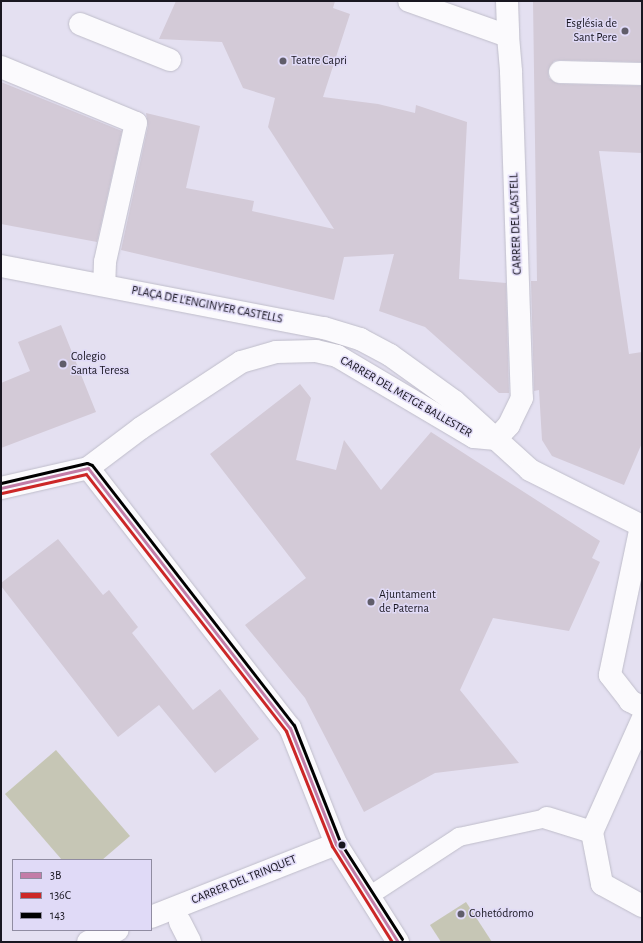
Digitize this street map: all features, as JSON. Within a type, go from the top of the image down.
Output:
[{"type":"street","points":[[409,1],[508,36]]},
{"type":"street","name":"CARRER DEL CASTELL","points":[[496,439],[509,425],[522,398],[511,72],[507,1]]},
{"type":"street","points":[[80,24],[170,60]]},
{"type":"street","points":[[1,67],[136,123],[98,284]]},
{"type":"street","points":[[560,72],[642,74]]},
{"type":"street","name":"PLAÇA DE L'ENGINYER CASTELLS","points":[[1,266],[324,328]]},
{"type":"street","name":"CARRER DEL METGE BALLESTER","points":[[324,328],[360,339],[390,356],[454,401],[530,470],[642,526]]},
{"type":"street","name":"CARRER DEL METGE BALLESTER","points":[[88,468],[141,428],[241,362],[276,352],[316,350],[337,356],[474,437],[496,439]]},
{"type":"street","points":[[1,488],[88,468],[290,728],[336,844],[398,942]]},
{"type":"street","points":[[642,526],[610,676],[630,701],[642,707]]},
{"type":"street","points":[[642,720],[592,832],[602,884],[642,906]]},
{"type":"street","points":[[547,818],[592,832]]},
{"type":"street","name":"CARRER DEL TRINQUET","points":[[152,917],[336,844]]},
{"type":"street","points":[[180,922],[190,942]]},
{"type":"street","points":[[88,942],[116,931]]},
{"type":"lane","points":[[369,896],[459,838],[547,818]]},
{"type":"green space","points":[[56,750],[130,836],[103,859],[61,859],[5,794]]},
{"type":"green space","name":"Cohetódromo","points":[[466,902],[492,942],[441,942],[430,925]]},
{"type":"building","points":[[176,1],[335,1],[333,8],[350,14],[323,97],[378,104],[415,113],[416,105],[467,122],[459,279],[506,283],[509,393],[499,393],[425,327],[379,311],[394,254],[344,257],[334,300],[121,250],[148,126],[146,113],[200,126],[186,188],[254,201],[252,211],[334,229],[268,127],[275,98],[243,88],[222,42],[159,39]]},
{"type":"building","points":[[533,1],[642,1],[642,62],[560,60],[554,61],[548,71],[549,78],[559,84],[642,86],[642,153],[599,151],[629,354],[642,352],[642,443],[624,485],[552,456],[542,440],[539,390],[534,391],[531,281],[537,281]]},
{"type":"building","points":[[1,82],[122,131],[97,242],[1,224]]},
{"type":"building","points":[[61,325],[96,412],[1,448],[1,383],[30,371],[18,342]]},
{"type":"building","name":"Ajuntament de Paterna","points":[[300,384],[311,398],[296,460],[336,470],[344,440],[381,490],[431,432],[600,541],[592,558],[600,562],[569,631],[493,618],[460,690],[519,763],[435,773],[364,812],[305,698],[245,625],[306,578],[210,454]]},
{"type":"building","points":[[58,539],[103,595],[109,590],[138,627],[132,633],[193,710],[220,689],[259,739],[215,773],[159,705],[118,737],[1,586],[1,583]]},
{"type":"transit line","name":"143","points":[[1,483],[87,463],[92,465],[294,725],[340,842],[402,939]]},
{"type":"transit line","name":"3B","points":[[1,488],[88,468],[290,728],[336,844],[398,942]]},
{"type":"transit line","name":"136C","points":[[2,493],[86,474],[286,731],[332,846],[392,942]]},
{"type":"place","name":"Església de Sant Pere","points":[[625,31]]},
{"type":"place","name":"Teatre Capri","points":[[283,61]]},
{"type":"place","name":"Colegio Santa Teresa","points":[[63,364]]},
{"type":"place","name":"Ajuntament de Paterna","points":[[371,602]]},
{"type":"place","name":"Cohetódromo","points":[[461,914]]}]
